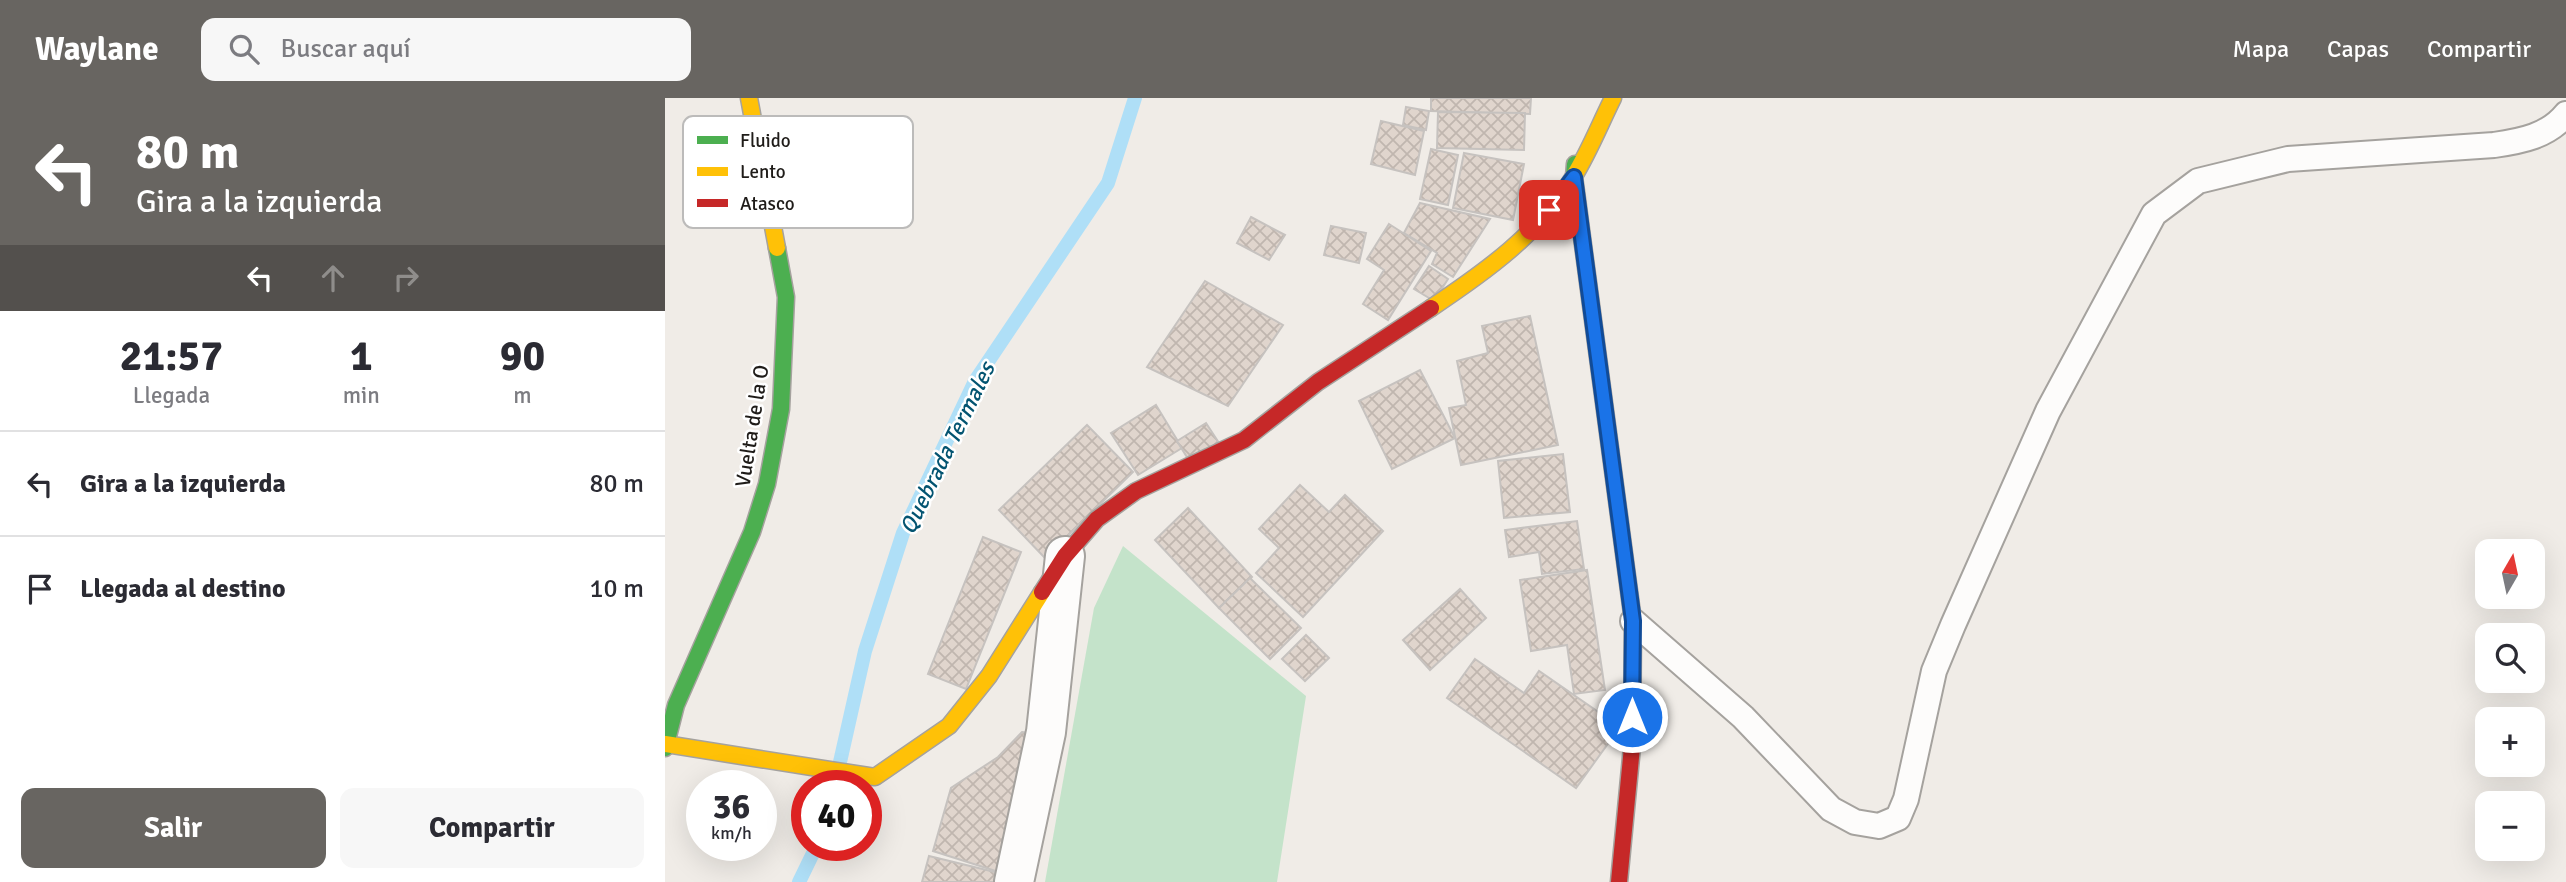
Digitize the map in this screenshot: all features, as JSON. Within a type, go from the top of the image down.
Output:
[{"type":"street","name":"Vuelta de la O","points":[[749,98],[752,116]]},
{"type":"street","points":[[665,746],[875,777],[949,726],[989,676],[1065,556],[1097,519],[1136,491],[1244,440],[1318,382],[1486,272],[1536,226],[1574,177],[1613,98]]},
{"type":"street","points":[[1579,138],[1574,177],[1633,621],[1632,765],[1619,882]]},
{"type":"street","name":"Vuelta de la O","points":[[665,746],[675,705],[753,532],[767,484],[781,409],[786,298],[773,228]]},
{"type":"street","points":[[1014,882],[1046,732],[1065,556]]},
{"type":"lane","points":[[1633,621],[1742,717],[1831,809],[1855,822],[1879,826],[1898,818],[1906,799],[1934,671],[1953,625],[2049,411],[2154,214],[2198,181],[2288,159],[2525,141],[2556,126],[2566,114]]},
{"type":"green space","points":[[1123,546],[1306,696],[1277,882],[1045,882],[1094,608]]},
{"type":"building","points":[[1431,98],[1531,98],[1530,114],[1431,111]]},
{"type":"building","points":[[1406,107],[1429,111],[1426,130],[1403,125]]},
{"type":"building","points":[[1438,112],[1525,113],[1524,150],[1437,148]]},
{"type":"building","points":[[1381,121],[1424,131],[1415,175],[1371,164]]},
{"type":"building","points":[[1431,149],[1458,155],[1448,205],[1420,199]]},
{"type":"building","points":[[1464,153],[1524,164],[1513,220],[1453,208]]},
{"type":"building","points":[[1420,203],[1490,219],[1453,277],[1432,264],[1437,253],[1404,233]]},
{"type":"building","points":[[1251,217],[1285,235],[1269,260],[1237,243]]},
{"type":"building","points":[[1389,224],[1431,251],[1388,320],[1363,304],[1384,270],[1367,259]]},
{"type":"building","points":[[1331,226],[1366,233],[1359,263],[1324,255]]},
{"type":"building","points":[[1429,266],[1448,279],[1434,301],[1414,289]]},
{"type":"building","points":[[1205,281],[1283,325],[1228,406],[1147,367]]},
{"type":"building","points":[[1530,316],[1558,445],[1461,465],[1449,408],[1466,405],[1457,361],[1488,353],[1482,326]]},
{"type":"building","points":[[1420,370],[1455,438],[1392,469],[1359,401]]},
{"type":"building","points":[[1156,405],[1182,448],[1138,475],[1111,433]]},
{"type":"building","points":[[1206,423],[1219,443],[1190,462],[1177,441]]},
{"type":"building","points":[[1087,425],[1133,472],[1045,558],[999,510]]},
{"type":"building","points":[[1563,454],[1570,512],[1504,518],[1498,461]]},
{"type":"building","points":[[1300,485],[1329,512],[1345,495],[1383,531],[1303,617],[1256,573],[1279,548],[1259,529]]},
{"type":"building","points":[[1188,508],[1252,577],[1219,608],[1155,540]]},
{"type":"building","points":[[1577,521],[1584,569],[1542,574],[1539,552],[1509,557],[1505,530]]},
{"type":"building","points":[[983,537],[1021,552],[966,689],[928,674]]},
{"type":"building","points":[[1587,570],[1605,690],[1574,694],[1567,645],[1531,651],[1520,580]]},
{"type":"building","points":[[1250,578],[1301,628],[1270,659],[1219,608]]},
{"type":"building","points":[[1460,589],[1486,618],[1430,670],[1403,640]]},
{"type":"building","points":[[1306,635],[1329,658],[1305,681],[1282,659]]},
{"type":"building","points":[[1475,659],[1524,693],[1539,671],[1620,727],[1576,788],[1447,698]]},
{"type":"building","points":[[1022,732],[1037,734],[1005,874],[933,851],[951,788],[998,757]]},
{"type":"building","points":[[929,856],[1003,874],[1001,882],[922,882]]},
{"type":"waterway","name":"Quebrada Termales","points":[[838,770],[865,651],[903,533],[975,381],[1108,183],[1135,98]]},
{"type":"waterway","name":"Quebrada Termales","points":[[799,882],[809,861]]},
{"type":"traffic: fast","points":[[1575,164],[1574,177],[1633,621],[1632,747]]},
{"type":"traffic: fast","points":[[665,748],[676,705],[752,532],[767,484],[781,409],[786,297],[777,248]]},
{"type":"traffic: slow","points":[[749,98],[752,116]]},
{"type":"traffic: slow","points":[[1431,308],[1510,250],[1545,216],[1590,148],[1613,98]]},
{"type":"traffic: slow","points":[[773,228],[777,248]]},
{"type":"traffic: slow","points":[[665,744],[875,777],[949,726],[989,676],[1042,592]]},
{"type":"traffic: jam","points":[[1042,592],[1065,556],[1097,519],[1136,491],[1244,440],[1318,382],[1431,308]]},
{"type":"traffic: jam","points":[[1619,882],[1632,747]]},
{"type":"route","points":[[1549,210],[1574,177],[1633,621],[1632,717]]}]
